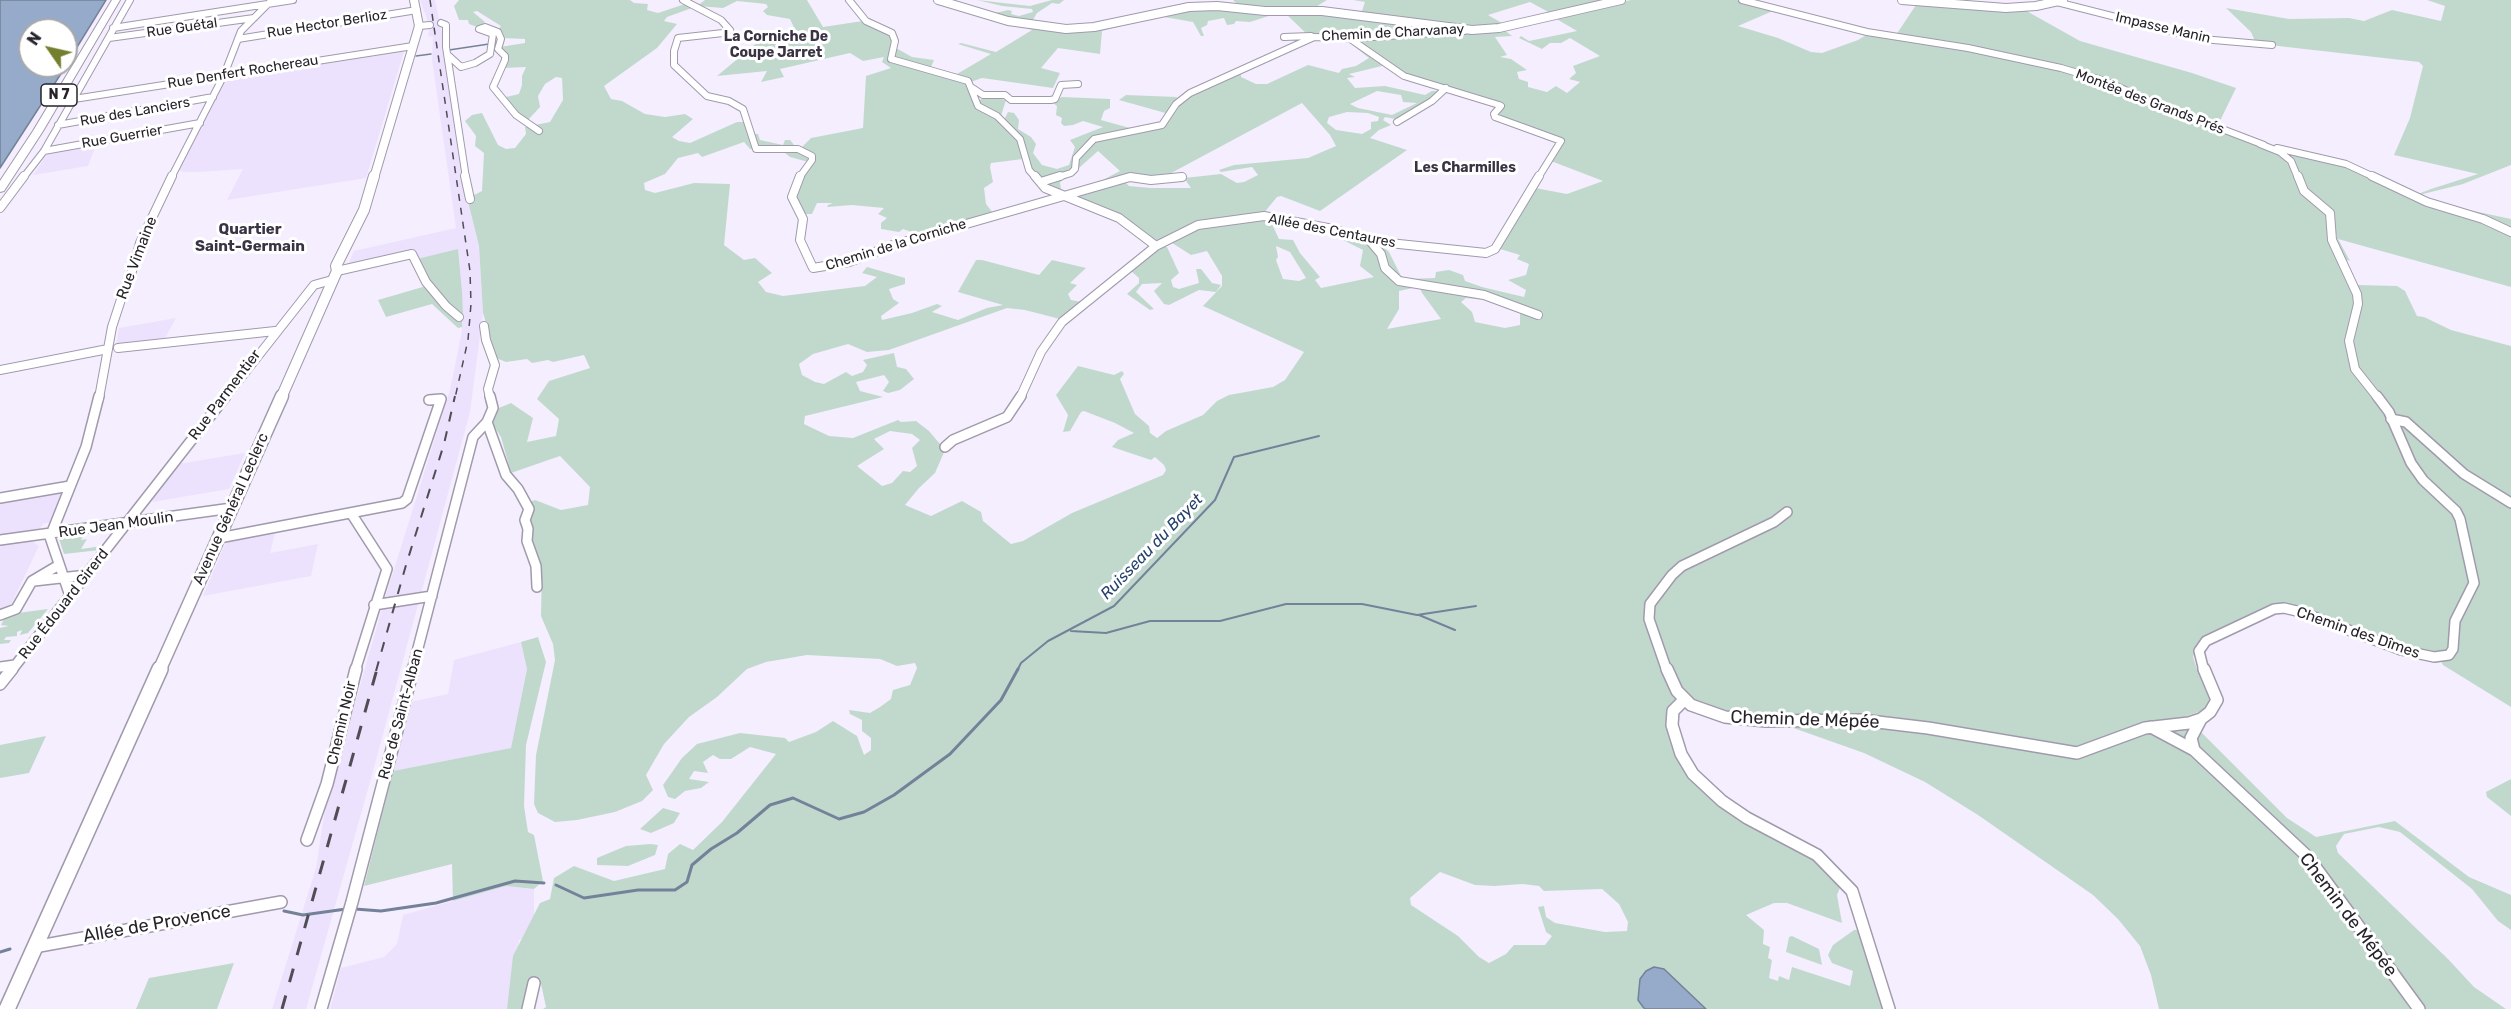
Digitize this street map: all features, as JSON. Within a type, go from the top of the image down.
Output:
[{"type":"main road","name":"N 7","points":[[0,177],[109,0]]},
{"type":"main road","name":"N 7","points":[[0,189],[28,147],[116,0]]},
{"type":"main road","name":"Avenue Général Leclerc","points":[[7,1009],[219,538],[335,275],[336,266],[343,256],[368,199],[419,26],[414,0]]},
{"type":"main road","points":[[938,0],[1008,21],[1066,28],[1094,27],[1189,7],[1217,6],[1265,11],[1317,11],[1472,30],[1499,28],[1621,0]]},
{"type":"main road","points":[[1902,0],[2006,9],[2060,1]]},
{"type":"street","points":[[0,208],[44,150],[130,0]]},
{"type":"street","points":[[113,28],[293,0]]},
{"type":"street","name":"Chemin de la Corniche","points":[[683,0],[722,20],[730,30],[723,33],[690,34],[678,38],[674,51],[674,65],[707,96],[732,103],[743,110],[756,149],[795,148],[812,156],[812,160],[796,182],[792,197],[803,219],[800,240],[813,268],[849,262],[893,245],[1062,195]]},
{"type":"street","points":[[849,0],[866,21],[892,33],[895,41],[891,59],[964,79],[983,95],[1005,95],[1011,100],[1051,100],[1055,99],[1061,85],[1078,84]]},
{"type":"street","name":"Montée des Grands Prés","points":[[1742,0],[1877,34],[1968,48],[2053,66],[2105,81],[2139,97],[2260,144],[2346,164],[2427,202],[2482,219],[2511,232]]},
{"type":"street","name":"Impasse Manin","points":[[2060,1],[2202,39],[2272,45]]},
{"type":"street","name":"Rue Vimaine","points":[[51,534],[95,418],[117,312],[140,243],[224,75],[242,30],[271,2]]},
{"type":"street","name":"Rue Hector Berlioz","points":[[238,39],[417,10]]},
{"type":"street","name":"Rue Guétal","points":[[109,38],[254,18]]},
{"type":"street","points":[[441,23],[446,25],[445,42],[470,199]]},
{"type":"street","points":[[419,26],[430,25]]},
{"type":"street","points":[[448,56],[461,67],[475,63],[490,54],[493,34],[479,28],[485,27],[498,32],[501,39],[497,47],[505,56],[505,60],[493,87],[513,108],[516,116],[532,124],[539,131]]},
{"type":"street","name":"Chemin de Charvanay","points":[[1041,182],[1071,173],[1075,169],[1076,158],[1094,138],[1151,129],[1162,125],[1176,104],[1190,93],[1301,42],[1320,36],[1349,38],[1472,30]]},
{"type":"street","points":[[1284,37],[1320,36]]},
{"type":"street","name":"Allée des Centaures","points":[[945,447],[953,440],[1007,417],[1017,405],[1041,352],[1057,327],[1156,246],[1198,225],[1264,216],[1333,229],[1370,241],[1475,253],[1491,252],[1560,144],[1559,140],[1495,117],[1494,114],[1501,106],[1499,105],[1404,75],[1349,38]]},
{"type":"street","name":"Rue Denfert Rochereau","points":[[74,99],[413,46]]},
{"type":"street","points":[[971,87],[978,106],[997,116],[1020,139],[1029,170],[1045,188],[1124,220],[1156,246]]},
{"type":"street","points":[[1397,122],[1432,101],[1446,88]]},
{"type":"street","name":"Rue des Lanciers","points":[[58,125],[213,97]]},
{"type":"street","name":"Rue Guerrier","points":[[44,150],[200,123]]},
{"type":"street","points":[[2260,144],[2280,152],[2290,160],[2304,191],[2330,213],[2332,240],[2355,284],[2357,294],[2358,304],[2349,341],[2355,369],[2390,412],[2391,419],[2406,422],[2464,474],[2511,503]]},
{"type":"street","points":[[1062,195],[1130,177],[1151,180],[1182,177]]},
{"type":"street","points":[[1370,241],[1381,254],[1385,268],[1399,281],[1484,295],[1538,315]]},
{"type":"street","name":"Rue Parmentier","points":[[128,523],[275,331],[314,285],[335,275],[412,254],[426,282],[446,306],[459,317]]},
{"type":"street","points":[[484,326],[486,340],[495,365],[488,389],[492,408],[487,422],[506,476],[518,489],[529,509],[525,520],[528,529],[527,541],[536,567],[537,587]]},
{"type":"street","points":[[118,348],[275,331]]},
{"type":"street","points":[[0,370],[108,349]]},
{"type":"street","points":[[219,538],[402,503],[407,499],[441,399],[429,400]]},
{"type":"street","name":"Chemin des Dîmes","points":[[2201,719],[2210,712],[2217,700],[2200,661],[2199,651],[2202,646],[2274,609],[2284,608],[2301,612],[2369,640],[2424,656],[2439,658],[2451,652],[2455,621],[2474,583],[2463,530],[2456,512],[2431,489],[2411,463],[2391,419]]},
{"type":"street","name":"Rue de Saint-Alban","points":[[321,1009],[352,902],[473,437],[487,422]]},
{"type":"street","points":[[0,498],[70,486]]},
{"type":"street","name":"Rue Jean Moulin","points":[[0,540],[232,508]]},
{"type":"street","points":[[1787,512],[1774,522],[1682,566],[1650,603],[1649,619],[1666,668],[1677,691],[1684,699],[1673,711],[1672,724],[1681,754],[1693,774],[1722,801],[1747,818],[1817,855],[1852,891],[1889,1009]]},
{"type":"street","name":"Chemin Noir","points":[[307,840],[332,768],[348,694],[387,569],[351,513]]},
{"type":"street","name":"Rue Édouard Girerd","points":[[0,684],[128,523]]},
{"type":"street","points":[[51,534],[50,537],[70,596]]},
{"type":"street","points":[[0,615],[16,609],[32,581],[59,565]]},
{"type":"street","points":[[32,581],[87,575]]},
{"type":"street","points":[[374,605],[432,597]]},
{"type":"street","points":[[0,667],[15,665]]},
{"type":"street","name":"Chemin de Mépée","points":[[1684,699],[1691,705],[1721,717],[1766,721],[1861,720],[1928,728],[2077,753],[2151,727],[2189,723],[2201,719]]},
{"type":"street","points":[[2194,750],[2192,738],[2201,719]]},
{"type":"street","name":"Chemin de Mépée","points":[[2151,727],[2194,750],[2308,857],[2419,1009]]},
{"type":"street","name":"Allée de Provence","points":[[34,946],[281,902]]},
{"type":"street","points":[[528,1009],[534,983]]},
{"type":"shaded area","points":[[420,0],[435,0],[441,30],[443,30],[442,39],[465,184],[479,246],[483,313],[470,412],[306,1009],[272,1009],[316,868],[325,809],[385,598],[450,390],[462,331],[462,292],[417,259],[415,251],[347,267],[354,251],[456,228],[432,60],[433,37],[428,36],[429,29],[424,28],[429,24]]},
{"type":"shaded area","points":[[405,48],[366,178],[227,200],[243,169],[199,172],[179,170],[226,76]]},
{"type":"shaded area","points":[[96,145],[88,166],[33,175],[50,150]]},
{"type":"shaded area","points":[[176,318],[164,340],[116,345],[119,328]]},
{"type":"shaded area","points":[[245,453],[229,489],[152,502],[153,500],[150,500],[178,464]]},
{"type":"shaded area","points":[[61,493],[50,522],[43,524],[39,530],[0,535],[0,502]]},
{"type":"shaded area","points":[[276,529],[270,553],[318,544],[311,576],[203,596],[227,539]]},
{"type":"shaded area","points":[[30,540],[39,546],[9,609],[0,610],[0,545]]},
{"type":"shaded area","points":[[521,642],[527,669],[511,748],[393,771],[410,702],[448,694],[454,660]]},
{"type":"shaded area","points":[[506,886],[534,889],[534,934],[519,940],[510,1009],[330,1009],[341,968],[384,957],[397,944],[403,915]]},
{"type":"green space","points":[[459,0],[630,0],[634,3],[648,4],[647,10],[658,13],[685,4],[692,8],[667,17],[664,21],[677,24],[657,48],[604,86],[611,99],[622,101],[645,114],[665,117],[685,114],[693,119],[672,137],[690,143],[737,122],[745,122],[747,134],[758,134],[760,140],[783,145],[785,140],[790,140],[794,145],[802,147],[811,138],[863,128],[866,76],[891,68],[882,62],[884,57],[863,61],[850,53],[780,69],[784,77],[761,82],[767,71],[717,76],[765,36],[782,36],[785,39],[798,36],[790,19],[767,15],[763,11],[768,7],[766,4],[737,1],[723,8],[697,6],[705,0],[807,0],[823,27],[863,21],[890,33],[896,48],[912,57],[934,60],[931,67],[957,74],[991,54],[958,44],[996,52],[1032,30],[1010,23],[1080,30],[1187,9],[1242,9],[1233,0],[1327,0],[1314,8],[1361,14],[1365,2],[1353,0],[1615,0],[1552,14],[1530,2],[1488,15],[1502,23],[1498,25],[1512,36],[1495,37],[1507,55],[1500,57],[1511,59],[1527,70],[1517,72],[1519,79],[1528,82],[1528,87],[1547,92],[1556,86],[1567,93],[1580,82],[1569,79],[1576,73],[1573,66],[1600,56],[1570,38],[1561,43],[1550,43],[1542,49],[1519,38],[1521,36],[1529,41],[1577,31],[1553,17],[1631,0],[1741,0],[1775,10],[1738,26],[1778,38],[1811,52],[1822,53],[1868,34],[1896,35],[1918,2],[2023,9],[2080,41],[2236,88],[2218,125],[2287,159],[2297,183],[2326,210],[2351,282],[2358,285],[2397,286],[2405,291],[2417,316],[2451,330],[2511,346],[2511,707],[2443,665],[2440,659],[2412,651],[2291,606],[2198,644],[2193,657],[2197,669],[2208,686],[2211,702],[2204,710],[2183,719],[2200,731],[2287,818],[2316,837],[2395,821],[2469,877],[2511,895],[2511,930],[2498,921],[2472,889],[2400,832],[2379,827],[2344,834],[2336,846],[2338,853],[2474,987],[2506,1009],[2159,1009],[2151,975],[2140,946],[2118,919],[2093,895],[1978,815],[1925,782],[1864,753],[1768,719],[1740,717],[1679,699],[1675,700],[1671,708],[1691,776],[1811,855],[1842,883],[1837,895],[1842,923],[1787,903],[1774,903],[1746,915],[1764,930],[1763,944],[1770,947],[1768,958],[1772,960],[1769,978],[1778,981],[1779,976],[1789,980],[1792,967],[1850,986],[1853,971],[1832,963],[1828,955],[1833,945],[1854,930],[1860,930],[1885,1009],[543,1009],[546,1007],[540,979],[532,980],[525,1009],[507,1009],[513,956],[540,903],[550,899],[554,878],[574,866],[614,881],[665,869],[668,854],[680,844],[693,850],[722,822],[776,754],[750,747],[731,759],[720,759],[713,755],[703,762],[708,773],[694,771],[689,779],[709,782],[701,788],[685,791],[675,799],[668,797],[663,785],[682,758],[697,744],[740,733],[785,738],[789,742],[816,732],[833,721],[857,736],[864,755],[871,750],[871,738],[862,731],[862,720],[850,714],[849,710],[870,713],[880,707],[891,699],[893,690],[910,685],[917,668],[915,663],[897,666],[880,659],[807,655],[766,662],[747,669],[717,697],[689,717],[664,744],[646,775],[653,790],[642,801],[615,812],[577,820],[555,822],[538,813],[534,804],[536,755],[555,660],[553,644],[541,616],[542,566],[531,543],[530,502],[535,500],[561,510],[588,505],[590,487],[560,456],[511,473],[501,437],[492,423],[494,410],[511,403],[533,418],[527,442],[556,436],[559,419],[537,399],[549,381],[590,368],[584,355],[553,362],[548,360],[532,363],[527,359],[506,362],[496,358],[483,313],[479,246],[468,201],[482,191],[484,153],[475,146],[476,136],[465,121],[472,115],[482,113],[498,145],[506,149],[515,148],[526,134],[525,127],[550,122],[563,100],[562,78],[556,77],[545,84],[538,96],[540,107],[529,119],[523,119],[506,97],[519,94],[526,67],[503,68],[507,58],[500,47],[525,43],[525,39],[503,38],[499,29],[501,26],[477,11],[473,12],[485,22],[477,27],[469,24],[468,20],[459,20],[454,6]],"holes":[[[1272,15],[1287,15],[1309,36],[1350,43],[1369,58],[1356,66],[1342,69],[1339,73],[1308,65],[1267,84],[1256,84],[1241,77],[1238,73],[1184,99],[1166,125],[1132,134],[1130,128],[1101,120],[1104,111],[1110,108],[1110,99],[1062,97],[1052,102],[1057,106],[1056,115],[1062,118],[1061,123],[1064,126],[1083,121],[1103,127],[1070,140],[1075,147],[1069,165],[1057,169],[1042,165],[1033,153],[1036,144],[1031,137],[1018,129],[1019,120],[1014,113],[1008,112],[1003,122],[1001,116],[1006,100],[986,96],[977,102],[973,101],[965,84],[982,78],[1053,88],[1060,73],[1041,68],[1058,48],[1100,54],[1102,31],[1164,17],[1193,22],[1201,36],[1204,36],[1201,28],[1207,25],[1208,21],[1224,18],[1227,25],[1234,24],[1236,21],[1250,22]],[[1386,65],[1401,76],[1496,106],[1497,116],[1563,143],[1551,161],[1603,181],[1567,194],[1535,188],[1500,249],[1520,255],[1517,259],[1529,264],[1526,275],[1508,280],[1526,290],[1524,297],[1465,281],[1463,275],[1449,270],[1436,272],[1435,278],[1408,279],[1401,276],[1389,252],[1380,244],[1344,235],[1343,240],[1363,250],[1360,266],[1374,277],[1321,288],[1315,280],[1320,277],[1300,253],[1293,240],[1279,239],[1270,220],[1263,214],[1277,197],[1281,196],[1320,211],[1407,150],[1370,138],[1379,130],[1391,125],[1383,120],[1385,117],[1395,119],[1407,114],[1440,91],[1432,91],[1425,95],[1385,86],[1355,88],[1347,78],[1355,77],[1349,74]],[[1377,91],[1401,95],[1403,102],[1417,103],[1392,115],[1358,108],[1350,104]],[[1302,103],[1330,135],[1336,146],[1308,158],[1234,165],[1219,170],[1221,172],[1252,167],[1258,175],[1244,182],[1237,183],[1221,174],[1184,178],[1191,188],[1129,186],[1125,182],[1134,175],[1160,179]],[[1347,112],[1368,113],[1379,117],[1378,121],[1371,122],[1371,129],[1362,134],[1336,130],[1327,123],[1329,117]],[[744,142],[750,149],[785,153],[790,157],[812,163],[796,190],[794,200],[805,214],[812,214],[817,203],[833,203],[827,207],[852,205],[884,208],[878,214],[887,218],[881,223],[881,229],[899,232],[903,229],[914,233],[913,238],[993,213],[986,204],[984,188],[993,182],[991,163],[1023,159],[1025,170],[1036,181],[1055,191],[1061,190],[1060,182],[1098,151],[1120,171],[1076,194],[1075,197],[1130,221],[1155,242],[1169,241],[1191,255],[1207,251],[1222,276],[1222,286],[1203,306],[1304,352],[1285,380],[1273,387],[1229,395],[1217,401],[1203,415],[1166,431],[1157,438],[1150,433],[1149,426],[1135,414],[1120,379],[1124,374],[1122,371],[1114,375],[1078,366],[1056,395],[1068,415],[1063,432],[1070,431],[1081,412],[1084,411],[1134,433],[1118,440],[1112,447],[1151,460],[1155,457],[1166,470],[1163,475],[1072,513],[1023,541],[1011,544],[983,521],[981,512],[962,501],[931,516],[905,505],[935,473],[945,450],[929,431],[916,421],[901,422],[898,420],[853,438],[829,436],[804,424],[805,416],[883,397],[860,391],[856,382],[884,375],[889,382],[883,391],[888,393],[900,390],[914,379],[906,369],[897,367],[894,353],[863,360],[867,365],[863,372],[852,376],[846,372],[824,384],[802,375],[799,364],[813,354],[848,344],[867,352],[889,350],[1007,308],[1060,319],[1082,302],[1071,300],[1068,294],[1077,285],[1070,283],[1086,268],[1052,260],[1039,275],[976,260],[958,292],[1003,305],[987,308],[958,320],[932,312],[942,306],[937,304],[882,320],[881,316],[899,303],[893,299],[889,289],[905,284],[905,278],[867,267],[862,273],[877,277],[865,286],[783,296],[766,292],[758,282],[772,273],[755,258],[744,260],[724,245],[730,184],[694,183],[655,193],[645,190],[644,183],[665,174],[678,158],[698,153],[702,157]],[[1276,246],[1290,252],[1306,278],[1299,281],[1283,279],[1276,260],[1278,257]],[[1418,284],[1441,319],[1387,329],[1399,309],[1399,291],[1413,288]],[[1466,298],[1494,301],[1520,309],[1520,325],[1505,328],[1475,322],[1472,312],[1461,302]],[[890,431],[912,434],[920,440],[912,448],[917,466],[910,472],[903,471],[892,483],[882,486],[857,466],[884,449],[874,439]],[[1440,872],[1475,885],[1523,884],[1539,886],[1544,891],[1602,889],[1619,904],[1628,922],[1627,931],[1605,932],[1555,923],[1546,917],[1544,906],[1538,907],[1546,932],[1552,936],[1545,945],[1514,945],[1506,954],[1489,963],[1479,957],[1458,936],[1411,905],[1410,898]]]},
{"type":"green space","points":[[977,0],[1030,6],[1052,0],[1064,0],[1059,4],[1052,3],[1037,13],[1031,23],[995,13],[1008,10],[1012,11],[1011,14],[1019,16],[1033,12],[1032,9],[1002,6]]},
{"type":"green space","points":[[2427,0],[2511,0],[2511,165],[2463,184],[2419,195],[2478,174],[2394,155],[2410,118],[2423,66],[2419,62],[2278,46],[2255,41],[2251,32],[2226,8],[2289,19],[2349,18],[2364,21],[2392,10],[2441,21],[2445,6]]},
{"type":"green space","points":[[1126,95],[1177,97],[1169,114],[1119,100]]},
{"type":"green space","points":[[2276,148],[2332,161],[2418,199],[2511,219],[2511,287],[2338,239],[2350,261],[2344,259],[2335,239],[2337,238],[2332,211],[2306,191],[2293,161]]},
{"type":"green space","points":[[1159,246],[1167,247],[1179,273],[1171,280],[1173,287],[1179,289],[1199,283],[1196,269],[1201,269],[1212,283],[1221,285],[1216,292],[1199,290],[1169,305],[1164,304],[1154,291],[1162,283],[1142,284],[1136,292],[1154,309],[1150,310],[1127,294],[1139,283],[1139,278],[1131,271]]},
{"type":"green space","points":[[458,249],[463,315],[459,314],[430,285],[417,259]]},
{"type":"green space","points":[[426,286],[456,317],[462,320],[462,327],[458,328],[432,304],[386,317],[378,300]]},
{"type":"green space","points":[[86,533],[81,540],[87,539],[81,549],[103,546],[100,550],[64,554],[60,537]]},
{"type":"green space","points":[[48,609],[28,633],[20,635],[22,630],[17,632],[17,636],[6,637],[4,640],[11,640],[9,643],[0,644],[0,628],[9,626],[1,625],[4,619],[18,613]]},
{"type":"green space","points":[[538,637],[546,662],[526,745],[524,806],[528,832],[534,835],[543,881],[534,889],[506,886],[453,901],[452,864],[364,886],[393,771],[511,748],[527,669],[521,642]]},
{"type":"green space","points":[[46,736],[29,773],[0,778],[0,745]]},
{"type":"green space","points":[[2511,779],[2511,816],[2487,797],[2486,792]]},
{"type":"green space","points":[[663,808],[680,813],[674,823],[651,833],[640,829]]},
{"type":"green space","points":[[658,845],[655,855],[628,866],[597,865],[597,858],[626,846]]},
{"type":"green space","points":[[1792,936],[1819,949],[1822,965],[1786,952],[1789,937]]},
{"type":"green space","points":[[234,963],[217,1009],[136,1009],[149,978]]},
{"type":"water","points":[[0,0],[106,0],[78,46],[78,18],[18,18],[18,78],[58,78],[0,168]]},
{"type":"water","points":[[1654,967],[1664,969],[1706,1009],[1645,1009],[1638,1000],[1640,979],[1646,971]]},
{"type":"waterway","points":[[449,50],[489,44]]},
{"type":"waterway","points":[[416,56],[431,54]]},
{"type":"waterway","name":"Ruisseau du Bayet","points":[[1018,669],[1021,663],[1048,641],[1114,606],[1215,500],[1234,457],[1319,436]]},
{"type":"waterway","points":[[1071,631],[1106,633],[1150,621],[1220,621],[1286,604],[1362,604],[1417,615],[1476,606]]},
{"type":"waterway","points":[[1419,615],[1455,630]]},
{"type":"waterway","name":"Ruisseau du Bayet","points":[[556,885],[584,898],[638,890],[675,890],[687,882],[692,865],[711,849],[737,833],[770,805],[793,798],[839,819],[864,812],[894,795],[950,754],[1001,700],[1018,669]]},
{"type":"waterway","name":"Ruisseau du Bayet","points":[[355,909],[381,911],[436,903],[515,881],[544,883]]},
{"type":"waterway","name":"Ruisseau du Bayet","points":[[284,911],[303,915],[346,909]]},
{"type":"waterway","name":"Ruisseau du Bayet","points":[[0,952],[10,949]]},
{"type":"railway","points":[[430,0],[470,271],[471,304],[468,340],[455,398]]},
{"type":"railway","points":[[376,671],[444,444],[455,396]]},
{"type":"railway","points":[[282,1009],[377,669]]},
{"type":"district","name":"La Corniche De Coupe Jarret","points":[[776,46]]},
{"type":"district","name":"Les Charmilles","points":[[1465,168]]},
{"type":"district","name":"Quartier Saint-Germain","points":[[250,238]]}]
